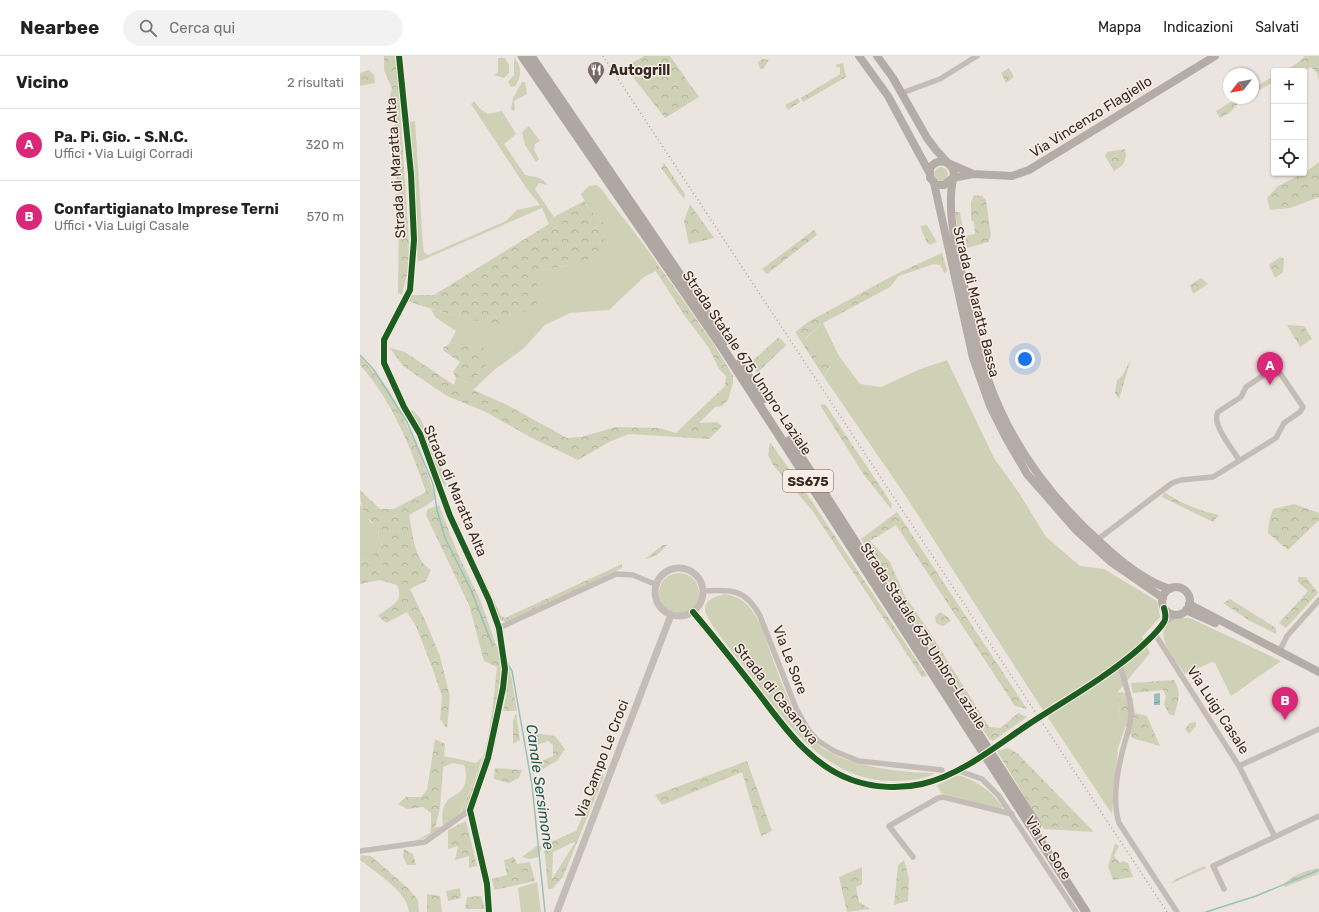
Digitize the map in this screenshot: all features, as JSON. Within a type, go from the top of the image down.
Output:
[{"type":"highway","name":"Strada Statale 675 Umbro-Laziale","points":[[522,56],[753,395],[879,594],[1086,912]]},
{"type":"highway","name":"Strada Statale 675 Umbro-Laziale","points":[[531,56],[752,382],[1092,912]]},
{"type":"main road","points":[[859,56],[888,96],[929,172],[930,178],[934,183],[944,185],[953,178],[953,170],[927,138],[902,93],[877,56]]},
{"type":"main road","name":"Via Vincenzo Flagiello","points":[[953,178],[974,174],[1012,176],[1029,170],[1215,56]]},
{"type":"main road","points":[[929,172],[933,164],[936,162],[945,161],[948,163]]},
{"type":"main road","name":"Via Vincenzo Flagiello","points":[[948,163],[974,174]]},
{"type":"main road","name":"Strada di Maratta Bassa","points":[[953,178],[950,200],[956,246],[972,322],[987,378],[1012,434],[1034,469],[1054,496],[1097,540],[1116,557],[1141,575],[1160,586],[1170,589],[1178,588],[1186,592],[1188,607]]},
{"type":"main road","name":"Strada di Maratta Bassa","points":[[934,183],[973,358],[990,406],[1006,438],[1027,474],[1076,530],[1111,562],[1163,598]]},
{"type":"main road","points":[[1170,589],[1163,598],[1164,608],[1169,613],[1176,615],[1188,607],[1319,672]]},
{"type":"street","name":"Strada di Maratta Alta","points":[[399,56],[410,174],[414,240],[410,290],[384,340],[384,363],[404,407],[420,434],[450,516],[489,600],[499,628],[505,669],[503,688],[488,758],[470,810]]},
{"type":"street","points":[[902,93],[940,79],[977,56]]},
{"type":"street","points":[[1097,540],[1172,483],[1181,480],[1209,478],[1276,438],[1284,423],[1300,412],[1302,407],[1280,373],[1276,371],[1270,371],[1246,387],[1241,397],[1218,412],[1216,416],[1217,424],[1239,460]]},
{"type":"street","points":[[683,568],[697,576],[703,591],[701,603],[693,612],[682,616],[671,615],[663,610],[658,602],[656,594],[657,585],[667,572],[683,568]]},
{"type":"street","points":[[499,628],[616,574],[633,575],[657,585]]},
{"type":"street","name":"Via Le Sore","points":[[703,591],[732,590],[747,597],[753,604],[760,616],[801,719],[812,735],[824,746],[859,761],[942,770]]},
{"type":"street","points":[[1276,650],[1286,636],[1319,600]]},
{"type":"street","points":[[1164,608],[1166,615],[1164,622],[1155,634],[1120,665],[1128,692],[1131,713],[1129,729],[1122,750],[1118,774],[1116,813],[1119,823],[1177,912]]},
{"type":"street","name":"Strada di Casanova","points":[[693,612],[802,748],[821,764],[852,780],[871,785],[905,787],[936,780],[963,769],[1120,665]]},
{"type":"street","name":"Via Campo Le Croci","points":[[557,912],[671,615]]},
{"type":"street","points":[[1164,622],[1176,615]]},
{"type":"street","name":"Via Luigi Casale","points":[[1155,634],[1239,766],[1319,729]]},
{"type":"street","points":[[1239,766],[1274,837]]},
{"type":"street","name":"Via Le Sore","points":[[963,769],[990,786],[1012,814],[1076,912]]},
{"type":"street","points":[[914,858],[889,826],[938,798],[943,797],[1012,814]]},
{"type":"street","points":[[360,851],[425,842],[470,810],[487,884],[489,912]]},
{"type":"street","points":[[1224,889],[1213,866],[1319,816]]},
{"type":"green space","points":[[384,56],[396,56],[397,63],[409,243],[408,270],[402,295],[398,293],[399,214],[394,143],[395,115],[387,105],[392,89],[384,70]]},
{"type":"green space","points":[[644,56],[670,56],[699,97],[665,118],[625,67]]},
{"type":"green space","points":[[1305,56],[1319,56],[1319,80],[1317,73],[1311,67],[1307,70],[1307,68],[1289,68]]},
{"type":"green space","points":[[498,58],[505,58],[509,65],[509,73],[504,78],[494,75],[498,72]]},
{"type":"green space","points":[[514,58],[519,64],[520,75],[515,86],[511,87],[508,82],[514,75]]},
{"type":"green space","points":[[762,59],[769,60],[763,69],[760,69],[758,62]]},
{"type":"green space","points":[[843,63],[846,77],[803,102],[801,98],[840,74],[840,67],[838,68],[835,65]]},
{"type":"green space","points":[[1009,68],[1014,77],[1006,83],[1001,73]]},
{"type":"green space","points":[[369,70],[374,75],[375,83],[360,86],[360,73]]},
{"type":"green space","points":[[1271,78],[1271,84],[1259,90],[1259,85]]},
{"type":"green space","points":[[522,82],[525,82],[527,94],[514,101],[515,109],[513,111],[511,109],[513,98]]},
{"type":"green space","points":[[798,98],[800,102],[788,110],[785,105]]},
{"type":"green space","points":[[474,101],[480,109],[488,114],[502,111],[516,134],[504,144],[525,175],[538,177],[545,182],[547,185],[539,183],[535,189],[554,217],[549,224],[542,208],[418,262],[409,122],[415,121],[423,246],[424,252],[428,255],[506,221],[517,210],[540,205],[527,189],[471,104]]},
{"type":"green space","points":[[1227,104],[1238,104],[1229,113],[1220,118],[1216,111]]},
{"type":"green space","points":[[529,126],[540,141],[535,144],[534,150],[539,159],[536,162],[525,145],[522,132]]},
{"type":"green space","points":[[1125,149],[1126,156],[1123,164],[1114,171],[1105,156],[1107,152]]},
{"type":"green space","points":[[1319,162],[1319,197],[1290,208],[1270,210],[1267,198],[1278,186],[1298,176],[1307,176],[1307,171]]},
{"type":"green space","points":[[664,163],[685,194],[684,199],[661,168]]},
{"type":"green space","points":[[938,167],[944,167],[948,171],[948,177],[944,181],[938,181],[934,177],[934,171]]},
{"type":"green space","points":[[596,185],[603,190],[608,199],[657,263],[656,271],[644,277],[609,310],[570,313],[545,325],[523,349],[494,370],[473,390],[454,385],[456,378],[470,383],[458,342],[449,344],[456,331],[435,317],[431,309],[485,323],[504,320],[517,311],[535,311],[535,271],[570,265],[604,223],[588,208],[581,194],[589,186]]},
{"type":"green space","points":[[974,195],[982,196],[986,200],[991,236],[988,242],[967,248],[965,236],[975,234],[974,222],[971,220],[971,202]]},
{"type":"green space","points":[[584,201],[588,208],[604,223],[603,254],[570,265],[535,271],[539,299],[535,311],[515,313],[507,318],[498,327],[408,301],[410,295],[434,295],[549,224],[554,217]]},
{"type":"green space","points":[[690,204],[714,238],[689,244],[684,221]]},
{"type":"green space","points":[[955,212],[960,212],[963,230],[958,230]]},
{"type":"green space","points":[[927,225],[937,242],[930,245],[927,243],[920,226]]},
{"type":"green space","points":[[814,230],[817,235],[767,274],[762,269]]},
{"type":"green space","points":[[942,253],[947,270],[945,274],[940,265],[934,264],[899,276],[890,287],[823,323],[805,338],[820,362],[830,366],[824,377],[795,332],[808,322],[898,273]]},
{"type":"green space","points":[[1280,257],[1284,259],[1283,272],[1275,278],[1269,265]]},
{"type":"green space","points":[[657,263],[713,343],[733,376],[733,383],[728,400],[722,406],[715,407],[699,423],[717,422],[722,426],[709,439],[629,434],[609,442],[578,460],[530,437],[486,412],[447,396],[403,366],[390,348],[405,352],[454,385],[467,387],[507,405],[567,438],[581,437],[616,427],[659,428],[676,433],[725,386],[726,376],[719,369],[709,348],[685,316],[655,270]]},
{"type":"green space","points":[[1201,278],[1208,284],[1193,294],[1190,285]]},
{"type":"green space","points":[[823,323],[839,356],[860,384],[881,387],[918,370],[947,360],[994,458],[1019,493],[1046,537],[1080,566],[1104,569],[1157,601],[1160,617],[1142,637],[1150,653],[1117,693],[1119,717],[1126,725],[1118,748],[1112,814],[1035,698],[907,498],[824,377],[830,367],[820,362],[805,339]]},
{"type":"green space","points":[[1287,325],[1304,326],[1312,339],[1300,347]]},
{"type":"green space","points":[[779,337],[786,345],[757,373],[750,363]]},
{"type":"green space","points":[[458,342],[481,343],[491,360],[470,383],[456,378],[453,372],[460,362],[444,351],[443,348],[449,344]]},
{"type":"green space","points":[[360,356],[389,390],[417,446],[436,498],[409,515],[417,553],[425,565],[431,570],[426,581],[410,589],[440,656],[450,697],[447,729],[440,719],[442,696],[416,626],[407,612],[386,623],[378,616],[398,600],[399,591],[397,585],[380,580],[360,584],[360,557],[366,560],[369,564],[373,565],[377,573],[383,567],[381,558],[373,557],[373,552],[383,546],[379,539],[378,527],[366,516],[362,506],[360,490],[380,509],[394,509],[426,492],[407,441],[382,394],[360,365]]},
{"type":"green space","points":[[1131,359],[1119,399],[1115,393],[1117,380],[1122,376]]},
{"type":"green space","points":[[825,404],[892,504],[891,509],[864,475],[820,405]]},
{"type":"green space","points":[[412,410],[420,418],[434,448],[438,462],[444,471],[446,487],[441,480],[428,447],[411,413]]},
{"type":"green space","points":[[770,442],[811,500],[927,676],[922,677],[812,510],[773,465],[768,455]]},
{"type":"green space","points":[[1164,492],[1190,506],[1219,515],[1213,522],[1162,497]]},
{"type":"green space","points":[[360,504],[370,522],[378,527],[379,539],[383,546],[381,558],[383,567],[377,573],[366,560],[360,557]]},
{"type":"green space","points":[[1294,504],[1319,513],[1319,520],[1288,550],[1268,533],[1269,522],[1273,509]]},
{"type":"green space","points":[[439,505],[457,552],[481,602],[496,645],[509,663],[517,711],[503,711],[507,691],[503,701],[495,746],[488,771],[480,775],[467,809],[460,814],[478,772],[486,747],[491,720],[497,667],[484,661],[469,605],[426,515],[428,509]]},
{"type":"green space","points":[[897,512],[1027,709],[1015,706],[896,525],[870,541],[890,562],[905,596],[929,631],[989,727],[1001,728],[1018,713],[1027,717],[993,741],[989,739],[861,539]]},
{"type":"green space","points":[[663,545],[667,545],[657,554],[645,559]]},
{"type":"green space","points":[[622,564],[622,568],[612,573],[506,622],[498,619],[484,585],[481,572],[501,616],[505,618]]},
{"type":"green space","points":[[679,573],[687,575],[693,579],[697,585],[699,593],[697,601],[693,607],[687,611],[679,613],[671,611],[665,607],[661,601],[659,593],[661,585],[665,579],[671,575]]},
{"type":"green space","points":[[1298,577],[1306,577],[1318,593],[1286,628],[1279,623],[1308,591],[1298,582]]},
{"type":"green space","points":[[725,594],[738,598],[746,604],[760,623],[790,702],[806,731],[814,741],[825,750],[854,762],[905,772],[935,773],[927,777],[912,780],[897,781],[870,779],[847,771],[826,759],[806,743],[773,704],[709,620],[705,609],[707,602],[712,598]]},
{"type":"green space","points":[[1230,599],[1276,628],[1276,634],[1250,621],[1223,603]]},
{"type":"green space","points":[[940,612],[951,621],[943,626],[936,623],[935,617]]},
{"type":"green space","points":[[1181,618],[1190,618],[1281,661],[1231,696],[1215,663],[1212,662],[1185,674],[1169,651],[1163,635],[1165,628],[1170,622]]},
{"type":"green space","points":[[1174,680],[1179,693],[1174,716],[1169,714],[1164,704],[1166,696],[1163,690],[1133,693],[1131,683]]},
{"type":"green space","points":[[1122,692],[1132,697],[1135,713],[1147,716],[1160,746],[1132,738],[1129,729],[1119,717],[1117,693]]},
{"type":"green space","points":[[516,713],[520,740],[513,744],[513,721]]},
{"type":"green space","points":[[1196,722],[1196,726],[1189,734],[1185,729],[1190,723]]},
{"type":"green space","points":[[534,733],[555,736],[565,749],[557,761],[539,771],[537,763],[553,756],[553,745],[548,741],[535,746]]},
{"type":"green space","points":[[435,739],[445,744],[440,808],[435,828],[431,828],[431,813],[423,807],[407,809],[398,804],[406,797],[421,797],[427,790]]},
{"type":"green space","points":[[1008,748],[1018,754],[1094,832],[1044,829],[997,751]]},
{"type":"green space","points":[[444,756],[476,763],[482,757],[478,771],[459,815],[430,836],[415,841],[430,833],[431,828],[443,826],[442,813],[445,804],[463,788],[465,784],[466,773],[464,765],[453,763],[443,767]]},
{"type":"green space","points":[[747,761],[772,831],[761,836],[742,772],[662,805],[655,795]]},
{"type":"green space","points":[[495,768],[522,770],[519,778],[509,783],[494,779]]},
{"type":"green space","points":[[602,773],[604,776],[563,877],[552,889],[548,889],[544,845],[576,831]],"holes":[[[576,841],[552,879],[553,852]]]},
{"type":"green space","points":[[958,775],[965,777],[983,787],[994,796],[1003,807],[999,809],[941,793],[937,785]]},
{"type":"green space","points":[[466,821],[477,866],[469,868],[469,856],[455,860],[458,846],[448,849],[448,830]]},
{"type":"green space","points":[[1115,843],[1119,846],[1114,856],[1120,863],[1123,861],[1128,863],[1133,877],[1113,880],[1108,866]]},
{"type":"green space","points":[[537,846],[542,846],[538,857],[530,859],[522,857]]},
{"type":"green space","points":[[404,849],[413,854],[416,865],[407,865],[403,857]]},
{"type":"green space","points":[[361,855],[371,856],[410,890],[418,900],[419,912],[409,912],[403,897],[382,876],[360,860]]},
{"type":"green space","points":[[514,857],[517,864],[530,862],[535,881],[494,890],[492,879],[507,875],[504,860]]},
{"type":"green space","points":[[904,860],[909,878],[908,901],[894,905],[898,865]]},
{"type":"green space","points":[[1204,866],[1206,868],[1170,884],[1176,879]]},
{"type":"green space","points":[[862,867],[862,884],[856,887],[859,902],[870,909],[847,912],[839,877]]},
{"type":"green space","points":[[1318,868],[1318,874],[1285,887],[1284,885],[1294,876]]},
{"type":"green space","points":[[537,882],[541,912],[521,912],[518,888]]},
{"type":"green space","points":[[460,888],[461,898],[448,901],[446,891]]},
{"type":"green space","points":[[427,894],[440,896],[442,912],[427,912]]},
{"type":"green space","points":[[481,896],[485,909],[465,909],[467,897]]},
{"type":"water","points":[[1160,693],[1160,705],[1154,705],[1154,694]]},
{"type":"waterway","name":"Canale Sersimone","points":[[360,355],[374,370],[407,422],[433,484],[437,510],[445,538],[471,590],[492,644]]},
{"type":"waterway","name":"Canale Sersimone","points":[[509,666],[512,671],[532,785],[545,912]]},
{"type":"waterway","points":[[1206,912],[1256,896],[1319,870]]},
{"type":"railway","points":[[603,56],[1167,912]]},
{"type":"cycle path","points":[[399,56],[411,174],[414,240],[410,290],[384,340],[384,363],[404,407],[420,434],[450,516],[489,600],[499,628],[505,669],[503,688],[488,758],[470,810],[487,884],[489,912]]},
{"type":"cycle path","points":[[693,612],[789,732],[811,755],[823,765],[852,780],[869,785],[896,787],[914,786],[951,774],[978,759],[1101,678],[1141,647],[1162,626],[1166,615],[1164,608]]},
{"type":"place","name":"Autogrill","points":[[596,85]]},
{"type":"place","name":"Pa. Pi. Gio. - S.N.C.","points":[[1270,385]]},
{"type":"place","name":"Confartigianato Imprese Terni","points":[[1285,720]]}]
